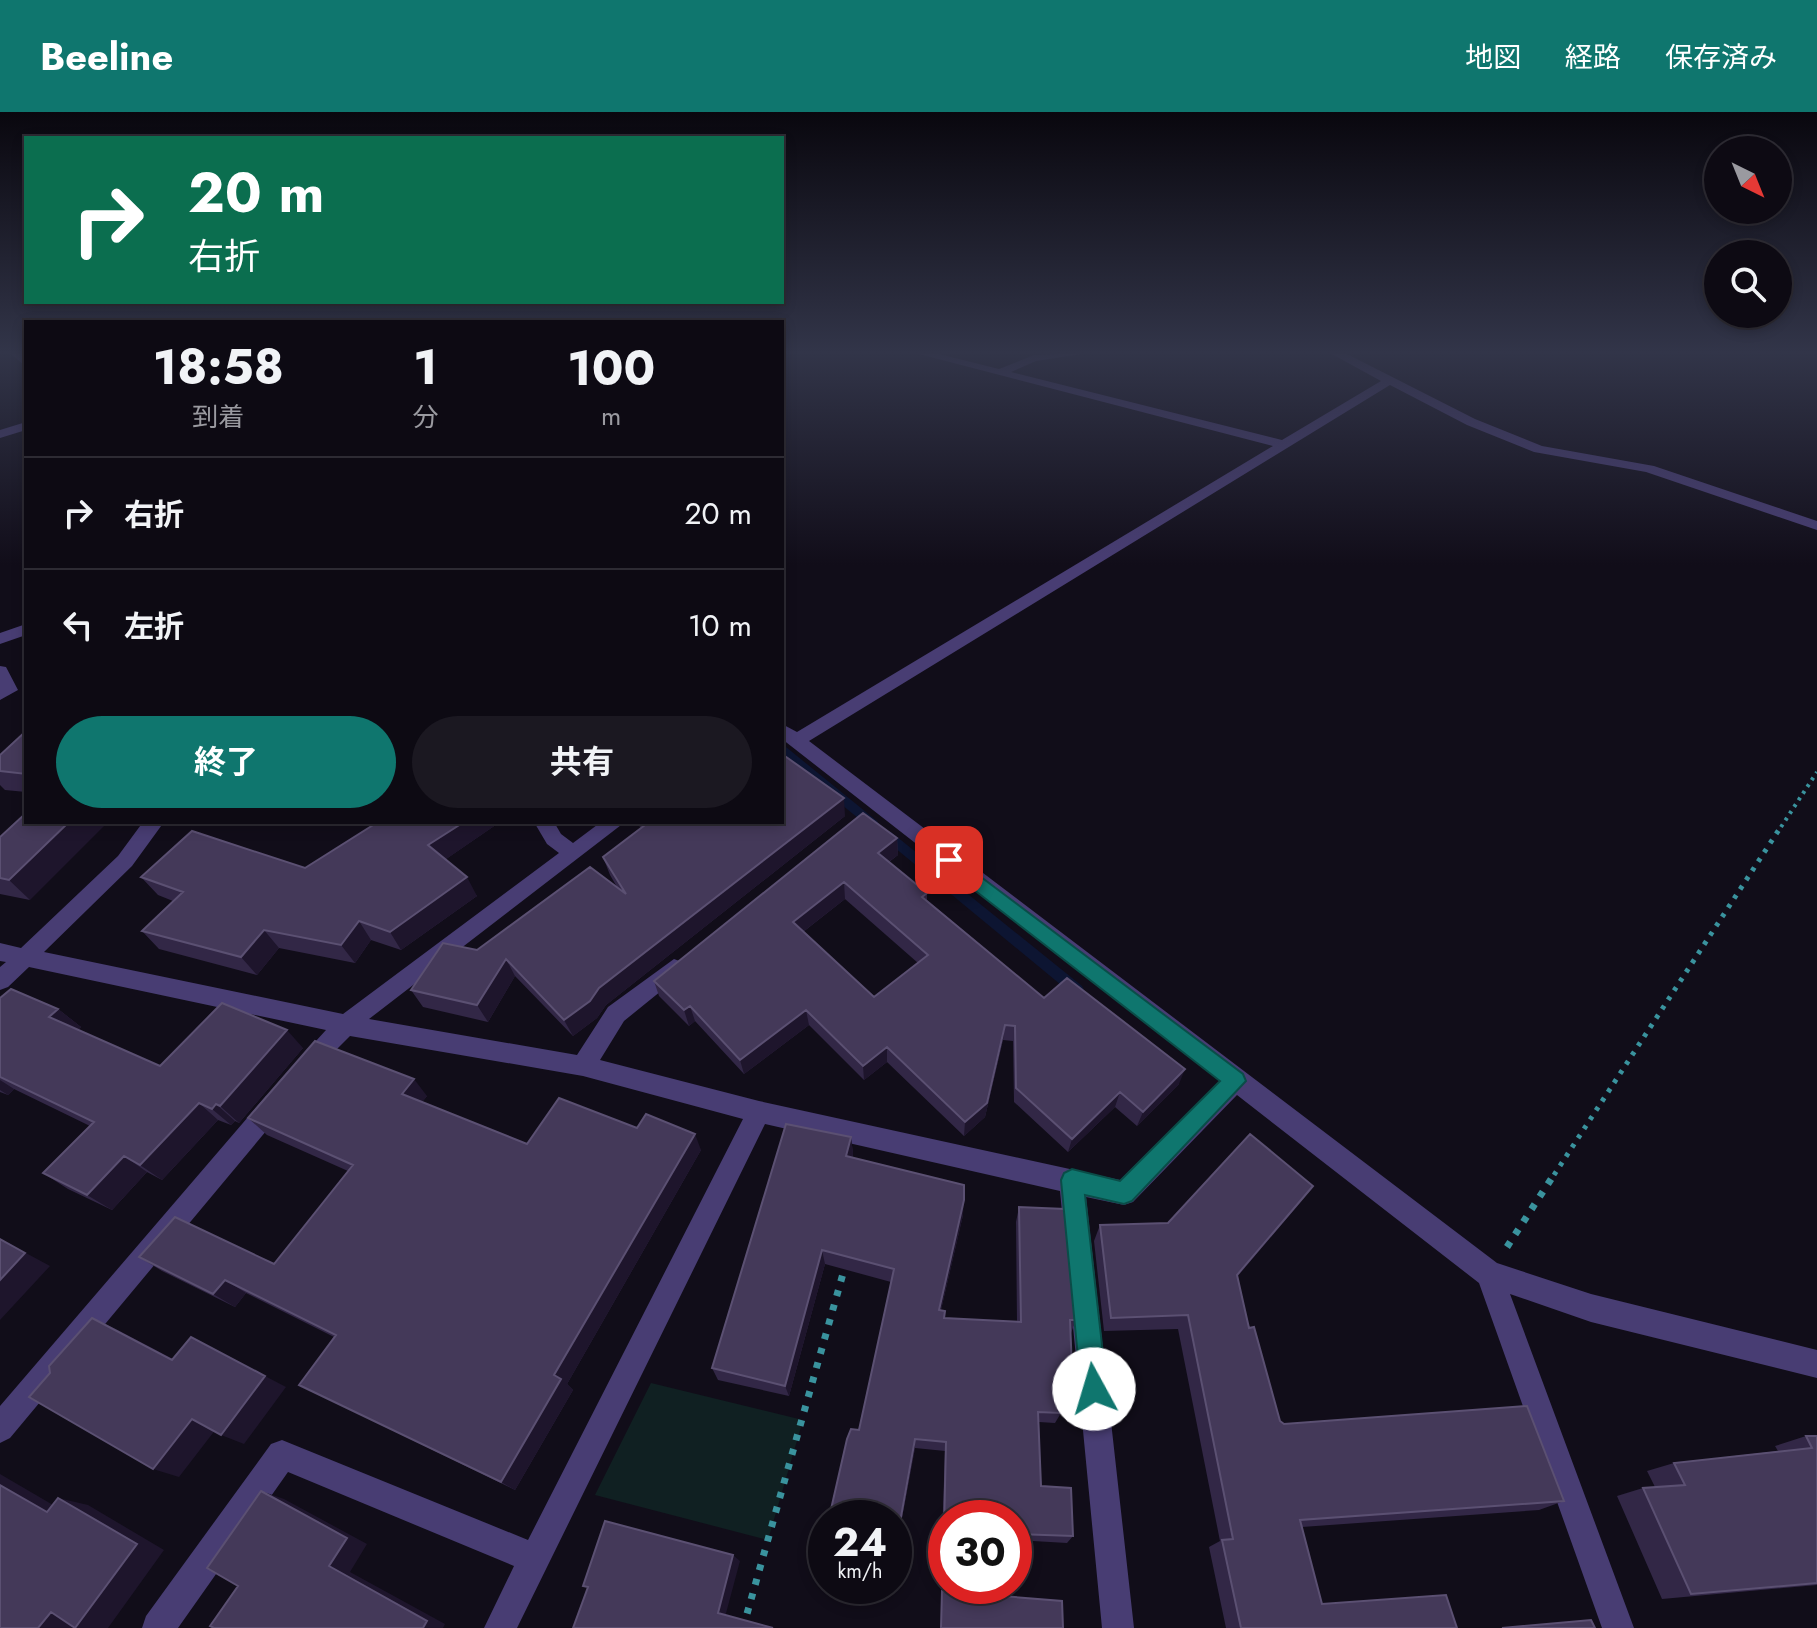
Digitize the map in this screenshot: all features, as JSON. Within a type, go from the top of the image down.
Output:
[{"type":"street","points":[[1203,424],[1282,444]]},
{"type":"street","points":[[1316,424],[789,735],[1489,1274],[1591,1308],[1817,1364]]},
{"type":"street","points":[[1475,424],[1539,449],[1649,469],[1817,526]]},
{"type":"street","points":[[0,434],[24,427]]},
{"type":"street","points":[[0,639],[24,630]]},
{"type":"street","points":[[0,671],[10,690],[0,694]]},
{"type":"street","points":[[857,821],[877,805]]},
{"type":"street","points":[[0,981],[125,861],[153,824]]},
{"type":"street","points":[[545,824],[554,839],[573,853]]},
{"type":"street","points":[[0,1428],[318,1052],[346,1025],[612,824]]},
{"type":"street","points":[[0,952],[346,1025],[583,1066],[759,1112],[1124,1193],[1235,1081]]},
{"type":"street","points":[[583,1066],[616,1014],[690,956]]},
{"type":"street","points":[[500,1628],[759,1112]]},
{"type":"street","points":[[1072,1180],[1118,1628]]},
{"type":"street","points":[[1489,1274],[1618,1628]]},
{"type":"street","points":[[158,1628],[282,1455],[533,1558]]},
{"type":"path","points":[[1489,1274],[1817,772]]},
{"type":"path","points":[[743,1628],[848,1257]]},
{"type":"shaded area","points":[[651,1383],[803,1420],[768,1540],[595,1495]]},
{"type":"building","points":[[24,733],[24,774],[0,771],[0,755]]},
{"type":"building","points":[[784,755],[844,798],[599,988],[590,1001],[564,1020],[506,959],[477,1005],[411,990],[443,943],[477,950],[590,867],[626,894],[603,857],[646,824],[784,824]]},
{"type":"building","points":[[863,813],[897,838],[878,853],[927,893],[922,897],[1044,998],[1067,978],[1185,1069],[1143,1112],[1120,1092],[1072,1139],[1016,1088],[1015,1026],[1005,1025],[987,1103],[965,1122],[887,1047],[863,1066],[806,1010],[740,1060],[690,1006],[684,1010],[654,981]],"holes":[[[844,882],[928,955],[874,997],[793,922]]]},
{"type":"building","points":[[24,815],[24,824],[67,824],[9,880],[0,878],[0,837]]},
{"type":"building","points":[[375,824],[461,824],[428,845],[467,877],[390,932],[359,921],[341,945],[264,930],[241,957],[142,931],[183,892],[141,877],[192,831],[305,868]]},
{"type":"building","points":[[11,989],[58,1009],[49,1017],[160,1066],[222,1003],[287,1030],[220,1106],[216,1104],[212,1109],[199,1103],[140,1165],[124,1156],[87,1195],[43,1173],[94,1122],[0,1077],[0,998]]},
{"type":"building","points":[[315,1041],[414,1079],[402,1094],[527,1144],[559,1098],[637,1128],[646,1114],[695,1134],[554,1375],[561,1379],[501,1482],[299,1385],[336,1335],[225,1280],[213,1294],[139,1257],[175,1217],[274,1264],[353,1165],[248,1118]]},
{"type":"building","points":[[786,1124],[851,1137],[846,1156],[964,1185],[964,1200],[939,1310],[945,1311],[944,1318],[1021,1322],[1019,1207],[1065,1209],[1076,1320],[1070,1320],[1072,1370],[1059,1369],[1061,1413],[1038,1412],[1041,1486],[1071,1488],[1073,1536],[1032,1535],[1032,1500],[945,1500],[946,1442],[915,1439],[904,1500],[833,1500],[847,1439],[851,1429],[859,1430],[894,1269],[822,1250],[785,1386],[712,1368]]},
{"type":"building","points":[[1250,1134],[1313,1186],[1237,1275],[1249,1328],[1254,1327],[1280,1421],[1284,1424],[1527,1406],[1564,1501],[1300,1520],[1322,1604],[1446,1595],[1457,1628],[1241,1628],[1222,1540],[1233,1539],[1188,1315],[1111,1318],[1100,1225],[1168,1223]]},
{"type":"building","points":[[0,1239],[25,1253],[0,1280]]},
{"type":"building","points":[[92,1318],[172,1360],[191,1337],[265,1376],[221,1435],[192,1419],[153,1469],[29,1397],[50,1373],[49,1366]]},
{"type":"building","points":[[1806,1436],[1817,1436],[1817,1583],[1691,1594],[1643,1488],[1685,1485],[1674,1463],[1812,1448]]},
{"type":"building","points":[[0,1485],[47,1512],[58,1498],[137,1544],[75,1628],[51,1612],[38,1628],[0,1628]]},
{"type":"building","points":[[261,1491],[347,1538],[329,1566],[427,1621],[423,1628],[210,1626],[238,1586],[207,1568]]},
{"type":"building","points":[[605,1521],[733,1555],[718,1613],[773,1628],[573,1628],[588,1587],[583,1586]]},
{"type":"building","points":[[1032,1598],[1062,1601],[1063,1628],[941,1628],[942,1604],[1032,1604]]},
{"type":"building","points":[[1591,1620],[1595,1628],[1502,1628]]},
{"type":"waterway","points":[[784,752],[873,824]]},
{"type":"waterway","points":[[887,835],[1077,990]]},
{"type":"route","points":[[949,860],[1235,1081],[1124,1193],[1072,1180],[1094,1389]]}]
